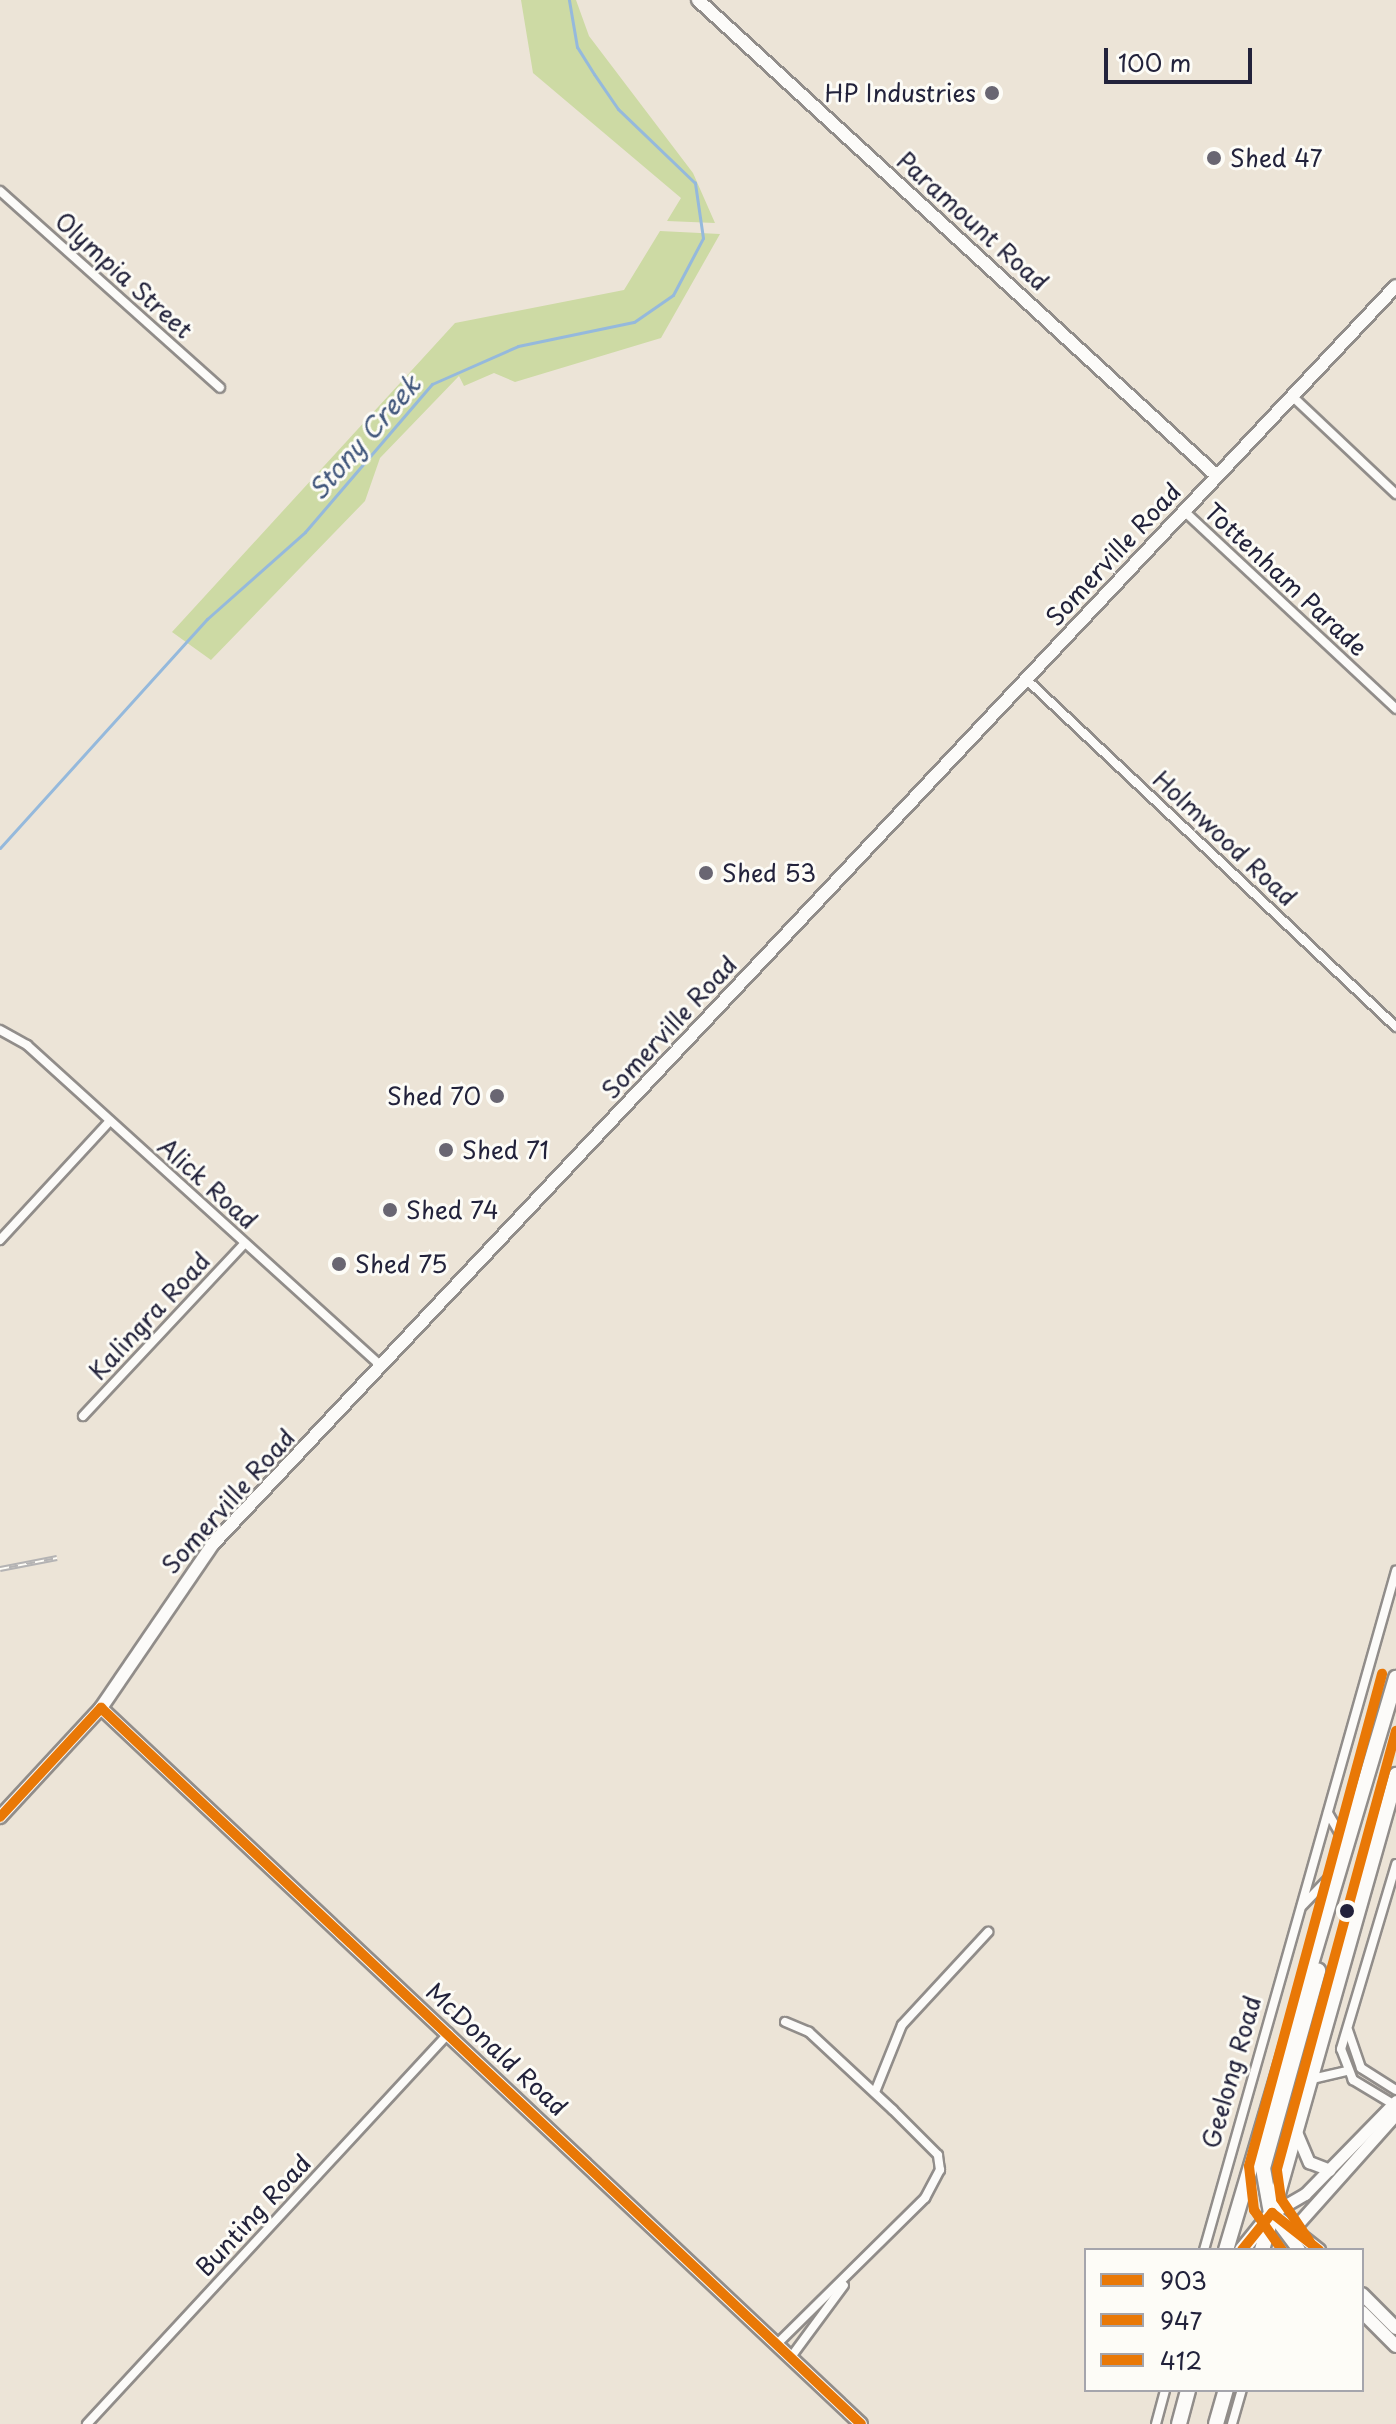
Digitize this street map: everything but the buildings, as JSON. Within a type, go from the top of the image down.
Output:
[{"type":"highway","name":"Geelong Road","points":[[1227,2248],[1322,1940],[1396,1678]]},
{"type":"highway","points":[[1263,2248],[1396,1775]]},
{"type":"highway","points":[[1272,2214],[1263,2168],[1322,1940]]},
{"type":"highway","points":[[1244,2248],[1272,2214]]},
{"type":"highway","points":[[1181,2418],[1188,2392]]},
{"type":"highway","points":[[1181,2418],[1194,2392]]},
{"type":"highway","points":[[1216,2424],[1225,2392]]},
{"type":"main road","name":"Paramount Road","points":[[698,0],[1217,476]]},
{"type":"main road","name":"Somerville Road","points":[[0,1817],[101,1708],[207,1551],[1396,286]]},
{"type":"main road","name":"McDonald Road","points":[[101,1708],[861,2424]]},
{"type":"main road","points":[[1295,2227],[1350,2155],[1395,2106]]},
{"type":"main road","points":[[1295,2132],[1309,2162],[1330,2170]]},
{"type":"main road","points":[[1272,2214],[1350,2155]]},
{"type":"main road","points":[[1272,2214],[1295,2227],[1317,2248]]},
{"type":"main road","points":[[1272,2214],[1298,2248]]},
{"type":"main road","points":[[1364,2296],[1396,2328]]},
{"type":"main road","points":[[1364,2314],[1396,2346]]},
{"type":"street","name":"Olympia Street","points":[[0,191],[220,388]]},
{"type":"street","points":[[1292,396],[1396,494]]},
{"type":"street","name":"Tottenham Parade","points":[[1184,511],[1396,709]]},
{"type":"street","name":"Holmwood Road","points":[[1026,679],[1396,1027]]},
{"type":"street","name":"Alick Road","points":[[3,1031],[110,1121],[381,1366]]},
{"type":"street","points":[[0,1240],[110,1121]]},
{"type":"street","name":"Kalingra Road","points":[[83,1416],[244,1244]]},
{"type":"street","name":"Geelong Road","points":[[1205,2248],[1396,1571]]},
{"type":"street","points":[[1328,1813],[1346,1854]]},
{"type":"street","name":"Geelong Road","points":[[1301,1907],[1346,1854]]},
{"type":"street","points":[[1395,2106],[1346,2071],[1341,2049],[1396,1864]]},
{"type":"street","points":[[875,2092],[902,2025],[988,1932]]},
{"type":"street","points":[[777,2344],[849,2278],[925,2198],[940,2170],[930,2145],[875,2092],[809,2032],[785,2022]]},
{"type":"street","points":[[1348,2029],[1354,2053],[1367,2075],[1396,2090]]},
{"type":"street","name":"Bunting Road","points":[[87,2424],[449,2033]]},
{"type":"street","points":[[1346,2071],[1354,2053]]},
{"type":"street","points":[[1312,2079],[1346,2071]]},
{"type":"street","points":[[791,2357],[849,2278]]},
{"type":"street","points":[[1156,2424],[1164,2392]]},
{"type":"street","points":[[1232,2424],[1241,2392]]},
{"type":"green space","points":[[521,0],[576,0],[589,36],[693,173],[715,223],[667,221],[681,198],[533,73]]},
{"type":"green space","points":[[660,231],[720,234],[661,338],[515,382],[494,373],[464,386],[459,376],[380,458],[365,501],[211,660],[172,632],[455,323],[624,290]]},
{"type":"waterway","name":"Stony Creek","points":[[0,848],[207,619],[305,532],[432,384],[518,346],[634,322],[673,295],[703,238],[695,183],[618,109],[577,47],[569,0]]},
{"type":"railway","points":[[0,1569],[57,1558]]},
{"type":"transit line","name":"412","points":[[1281,2248],[1254,2210],[1249,2166],[1382,1674]]},
{"type":"transit line","name":"903","points":[[101,1708],[861,2424]]},
{"type":"transit line","name":"903","points":[[0,1817],[101,1708]]},
{"type":"transit line","name":"947","points":[[1310,2242],[1281,2199],[1277,2169],[1396,1731]]},
{"type":"transit line","name":"903","points":[[1244,2248],[1272,2213],[1316,2248]]},
{"type":"place","name":"HP Industries","points":[[992,93]]},
{"type":"place","name":"Shed 47","points":[[1214,158]]},
{"type":"place","name":"Shed 53","points":[[706,873]]},
{"type":"place","name":"Shed 70","points":[[497,1096]]},
{"type":"place","name":"Shed 71","points":[[446,1150]]},
{"type":"place","name":"Shed 74","points":[[390,1210]]},
{"type":"place","name":"Shed 75","points":[[339,1264]]}]
